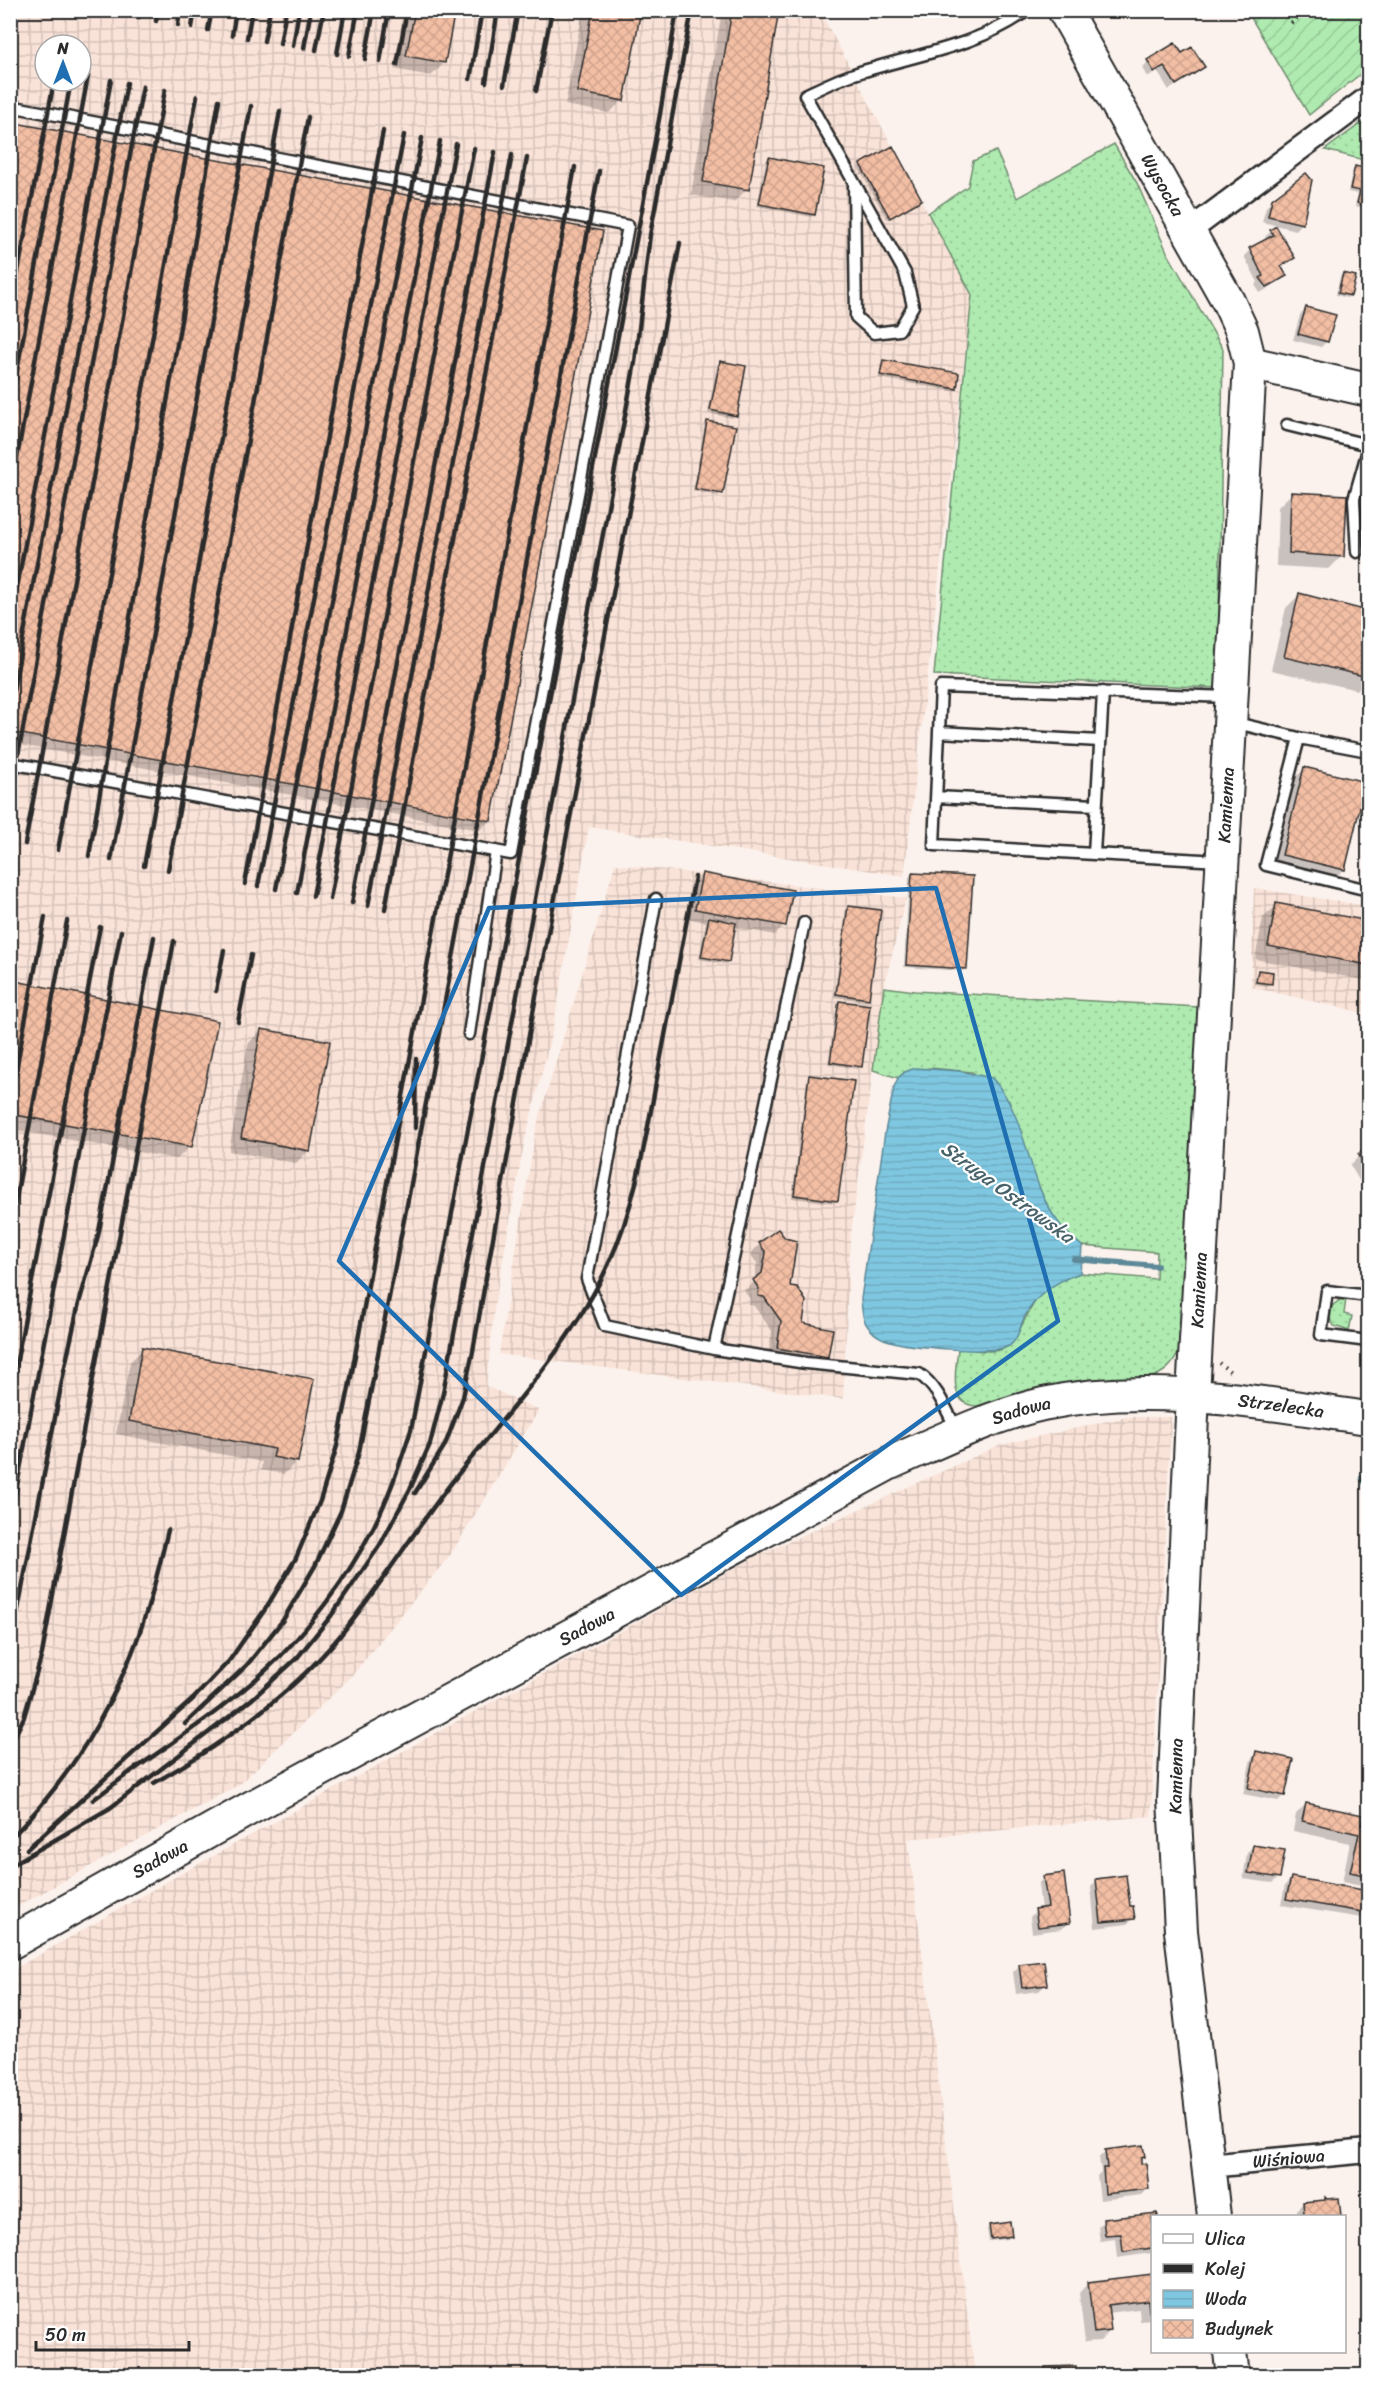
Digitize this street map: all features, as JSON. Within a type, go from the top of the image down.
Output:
[{"type":"street","name":"Wysocka","points":[[1064,10],[1189,231],[1242,331],[1250,363]]},
{"type":"street","points":[[1189,231],[1368,98]]},
{"type":"street","points":[[1250,363],[1368,390]]},
{"type":"street","name":"Kamienna","points":[[1214,2215],[1181,1931],[1174,1799],[1193,1395],[1250,363]]},
{"type":"street","name":"Sadowa","points":[[10,1943],[254,1806],[890,1463],[958,1433],[1018,1411],[1076,1399],[1130,1394],[1193,1395]]},
{"type":"street","name":"Strzelecka","points":[[1193,1395],[1368,1418]]},
{"type":"street","name":"Wiśniowa","points":[[1209,2166],[1368,2151]]},
{"type":"street","points":[[1230,2353],[1233,2376]]},
{"type":"lane","points":[[854,183],[856,317],[874,333],[900,330],[913,306],[905,273],[805,95],[850,75],[983,36],[1007,26],[1028,10]]},
{"type":"lane","points":[[10,106],[628,226],[511,855],[10,763]]},
{"type":"lane","points":[[1287,425],[1368,447],[1354,499],[1357,552]]},
{"type":"lane","points":[[1223,861],[934,845],[941,687],[1103,692],[1231,709],[1299,738],[1368,751]]},
{"type":"lane","points":[[1094,854],[1103,692]]},
{"type":"lane","points":[[939,732],[1100,741]]},
{"type":"lane","points":[[1299,738],[1266,865],[1368,890]]},
{"type":"lane","points":[[936,797],[1096,806]]},
{"type":"lane","points":[[470,1034],[496,851]]},
{"type":"lane","points":[[656,899],[587,1279],[605,1326],[714,1349],[806,1363],[919,1374],[936,1390],[958,1433]]},
{"type":"lane","points":[[714,1349],[804,923]]},
{"type":"lane","points":[[1368,1296],[1327,1291],[1322,1335],[1368,1341]]},
{"type":"path","points":[[1291,23],[1307,10]]},
{"type":"path","points":[[1197,1341],[1211,1340],[1211,1346],[1221,1365],[1234,1375]]},
{"type":"highlighted area","points":[[936,888],[1058,1321],[681,1595],[339,1261],[489,908]]},
{"type":"shaded area","points":[[11,11],[820,11],[972,295],[904,876],[589,827],[553,1028],[524,1144],[495,1302],[486,1386],[539,1410],[451,1554],[350,1678],[240,1784],[11,1910]]},
{"type":"shaded area","points":[[615,864],[906,898],[884,987],[850,1242],[843,1399],[499,1354],[536,1129]]},
{"type":"shaded area","points":[[1254,888],[1368,906],[1368,1014],[1251,987]]},
{"type":"shaded area","points":[[1126,1417],[1171,1417],[1151,1816],[908,1839],[975,2375],[11,2375],[11,1971],[175,1877],[755,1557],[1000,1445]]},
{"type":"green space","points":[[1247,11],[1368,11],[1368,68],[1309,115]]},
{"type":"green space","points":[[1368,118],[1368,161],[1325,150]]},
{"type":"green space","points":[[1114,144],[1137,183],[1167,252],[1223,349],[1218,688],[934,675],[972,295],[928,213],[968,186],[973,161],[996,151],[1017,198]]},
{"type":"green space","points":[[884,987],[915,991],[1198,1007],[1181,1345],[1175,1359],[1165,1371],[1150,1377],[1080,1380],[1050,1385],[977,1406],[967,1404],[961,1399],[957,1393],[955,1376],[958,1349],[990,1351],[1006,1347],[1044,1291],[1080,1273],[1156,1279],[1157,1252],[1082,1246],[1062,1230],[1051,1214],[1034,1176],[1009,1101],[972,1072],[930,1068],[905,1072],[898,1078],[873,1070]]},
{"type":"green space","points":[[1341,1299],[1346,1299],[1344,1314],[1352,1316],[1349,1331],[1334,1326],[1329,1317],[1332,1306]]},
{"type":"water","points":[[915,1068],[959,1071],[992,1078],[1006,1097],[1016,1118],[1039,1186],[1049,1207],[1062,1228],[1082,1246],[1080,1273],[1055,1284],[1041,1295],[1024,1318],[1017,1337],[1009,1346],[1000,1349],[932,1348],[900,1343],[876,1335],[864,1319],[861,1299],[885,1132],[894,1087],[898,1078]]},
{"type":"building","points":[[415,10],[455,10],[445,63],[406,56]]},
{"type":"building","points":[[593,10],[641,10],[624,101],[577,92]]},
{"type":"building","points":[[732,10],[779,10],[749,190],[703,182]]},
{"type":"building","points":[[1175,43],[1182,53],[1192,47],[1205,67],[1176,85],[1164,66],[1154,72],[1147,60]]},
{"type":"building","points":[[10,122],[603,231],[491,821],[10,732]]},
{"type":"building","points":[[893,146],[922,200],[890,218],[860,164]]},
{"type":"building","points":[[769,157],[824,168],[815,215],[759,204]]},
{"type":"building","points":[[1355,166],[1368,169],[1368,206],[1357,203],[1360,191],[1350,189]]},
{"type":"building","points":[[1306,173],[1312,180],[1303,224],[1268,216],[1272,199]]},
{"type":"building","points":[[1276,226],[1295,258],[1281,266],[1287,276],[1267,287],[1260,278],[1263,276],[1249,248],[1274,235],[1270,230]]},
{"type":"building","points":[[1343,273],[1356,276],[1351,296],[1338,293]]},
{"type":"building","points":[[1306,307],[1336,315],[1328,342],[1298,334]]},
{"type":"building","points":[[883,360],[959,373],[957,389],[880,375]]},
{"type":"building","points":[[720,361],[746,366],[737,416],[710,410]]},
{"type":"building","points":[[707,421],[736,426],[723,494],[695,489]]},
{"type":"building","points":[[1291,492],[1347,495],[1344,557],[1289,553]]},
{"type":"building","points":[[1299,593],[1368,611],[1368,677],[1284,657]]},
{"type":"building","points":[[1304,767],[1366,782],[1345,870],[1282,855]]},
{"type":"building","points":[[702,873],[793,890],[786,926],[695,909]]},
{"type":"building","points":[[912,873],[973,876],[967,969],[906,965]]},
{"type":"building","points":[[1276,903],[1368,921],[1368,965],[1268,946]]},
{"type":"building","points":[[848,906],[881,910],[869,999],[836,994]]},
{"type":"building","points":[[709,917],[736,923],[729,962],[701,957]]},
{"type":"building","points":[[1258,970],[1273,972],[1272,984],[1256,982]]},
{"type":"building","points":[[10,980],[218,1021],[192,1147],[10,1114]]},
{"type":"building","points":[[839,1001],[870,1005],[862,1067],[830,1062]]},
{"type":"building","points":[[261,1029],[330,1041],[310,1151],[241,1138]]},
{"type":"building","points":[[809,1075],[854,1081],[838,1201],[794,1195]]},
{"type":"building","points":[[1368,1147],[1368,1170],[1358,1154]]},
{"type":"building","points":[[778,1229],[785,1238],[797,1241],[790,1286],[797,1287],[806,1301],[803,1323],[833,1329],[828,1357],[777,1348],[781,1321],[764,1297],[758,1296],[759,1289],[753,1280],[762,1273],[766,1253],[759,1243]]},
{"type":"building","points":[[142,1347],[314,1379],[298,1462],[273,1457],[275,1449],[129,1421]]},
{"type":"building","points":[[1256,1751],[1293,1759],[1285,1796],[1248,1788]]},
{"type":"building","points":[[1306,1803],[1363,1815],[1361,1825],[1368,1826],[1368,1876],[1350,1872],[1359,1834],[1302,1821]]},
{"type":"building","points":[[1253,1845],[1285,1850],[1280,1878],[1248,1873]]},
{"type":"building","points":[[1064,1873],[1070,1923],[1038,1927],[1035,1909],[1048,1907],[1043,1876]]},
{"type":"building","points":[[1126,1875],[1130,1906],[1133,1906],[1135,1919],[1101,1922],[1096,1879]]},
{"type":"building","points":[[1291,1877],[1368,1891],[1368,1913],[1286,1899]]},
{"type":"building","points":[[1044,1961],[1047,1985],[1022,1988],[1019,1964]]},
{"type":"building","points":[[1143,2145],[1145,2157],[1141,2158],[1141,2164],[1146,2163],[1149,2189],[1105,2194],[1103,2168],[1107,2168],[1105,2150]]},
{"type":"building","points":[[1325,2197],[1327,2199],[1339,2198],[1341,2215],[1299,2215],[1304,2214],[1303,2202],[1325,2200]]},
{"type":"building","points":[[1157,2213],[1158,2215],[1151,2215],[1151,2248],[1123,2252],[1121,2234],[1105,2235],[1103,2219]]},
{"type":"building","points":[[1010,2222],[1012,2236],[991,2239],[989,2225]]},
{"type":"building","points":[[1151,2274],[1151,2312],[1149,2312],[1148,2300],[1108,2305],[1111,2331],[1094,2333],[1088,2282]]},
{"type":"building","points":[[1076,2366],[1076,2376],[1046,2376],[1045,2367]]},
{"type":"waterway","name":"Struga Ostrowska","points":[[1074,1259],[1157,1266]]},
{"type":"waterway","points":[[1362,1478],[1368,1487]]},
{"type":"railway","points":[[123,15],[124,10]]},
{"type":"railway","points":[[139,17],[141,10]]},
{"type":"railway","points":[[156,21],[158,10]]},
{"type":"railway","points":[[178,25],[180,10]]},
{"type":"railway","points":[[192,27],[195,10]]},
{"type":"railway","points":[[208,30],[212,10]]},
{"type":"railway","points":[[232,35],[236,10]]},
{"type":"railway","points":[[247,38],[252,10]]},
{"type":"railway","points":[[264,41],[270,10]]},
{"type":"railway","points":[[280,44],[286,10]]},
{"type":"railway","points":[[293,46],[299,10]]},
{"type":"railway","points":[[304,48],[311,10]]},
{"type":"railway","points":[[316,50],[324,10]]},
{"type":"railway","points":[[337,54],[345,10]]},
{"type":"railway","points":[[349,56],[358,10]]},
{"type":"railway","points":[[365,59],[374,10]]},
{"type":"railway","points":[[380,62],[389,10]]},
{"type":"railway","points":[[397,65],[407,10]]},
{"type":"railway","points":[[470,79],[482,10]]},
{"type":"railway","points":[[486,82],[498,10]]},
{"type":"railway","points":[[504,85],[518,10]]},
{"type":"railway","points":[[536,91],[552,10]]},
{"type":"railway","points":[[131,1772],[250,1684],[281,1655],[326,1604],[352,1566],[373,1528],[389,1492],[411,1430],[660,114],[677,10]]},
{"type":"railway","points":[[10,1866],[110,1808],[251,1700],[297,1658],[331,1616],[380,1545],[410,1489],[430,1444],[443,1393],[635,362],[650,235],[692,10]]},
{"type":"railway","points":[[10,625],[111,80]]},
{"type":"railway","points":[[10,708],[127,83]]},
{"type":"railway","points":[[10,798],[143,86]]},
{"type":"railway","points":[[25,844],[165,90]]},
{"type":"railway","points":[[10,314],[52,93]]},
{"type":"railway","points":[[10,408],[69,93]]},
{"type":"railway","points":[[10,495],[85,93]]},
{"type":"railway","points":[[58,850],[197,96]]},
{"type":"railway","points":[[89,856],[219,100]]},
{"type":"railway","points":[[111,860],[251,106]]},
{"type":"railway","points":[[144,866],[280,111]]},
{"type":"railway","points":[[168,870],[308,117]]},
{"type":"railway","points":[[245,884],[383,131]]},
{"type":"railway","points":[[258,886],[404,135]]},
{"type":"railway","points":[[276,889],[422,138]]},
{"type":"railway","points":[[297,893],[440,141]]},
{"type":"railway","points":[[313,896],[456,144]]},
{"type":"railway","points":[[330,899],[474,148]]},
{"type":"railway","points":[[352,903],[495,152]]},
{"type":"railway","points":[[368,906],[512,155]]},
{"type":"railway","points":[[385,909],[527,158]]},
{"type":"railway","points":[[27,1849],[193,1699],[229,1661],[266,1608],[296,1558],[320,1501],[337,1446],[349,1388],[575,167]]},
{"type":"railway","points":[[185,1724],[247,1665],[283,1620],[315,1566],[341,1511],[359,1452],[599,171]]},
{"type":"railway","points":[[415,1493],[445,1445],[463,1397],[473,1351],[534,1007],[680,243]]},
{"type":"railway","points":[[154,1783],[205,1752],[253,1718],[299,1680],[339,1637],[456,1477],[559,1348],[594,1293],[618,1241],[638,1174],[695,877]]},
{"type":"railway","points":[[10,927],[13,911]]},
{"type":"railway","points":[[10,1101],[45,917]]},
{"type":"railway","points":[[10,1231],[67,921]]},
{"type":"railway","points":[[10,1396],[100,927]]},
{"type":"railway","points":[[10,1523],[121,931]]},
{"type":"railway","points":[[10,1651],[64,1371],[78,1307],[98,1236],[154,937]]},
{"type":"railway","points":[[10,1746],[24,1717],[42,1654],[174,941]]},
{"type":"railway","points":[[216,991],[224,950]]},
{"type":"railway","points":[[238,1022],[251,955]]},
{"type":"railway","points":[[415,1128],[416,1059]]},
{"type":"railway","points":[[10,1839],[65,1775],[109,1704],[143,1623],[168,1530]]},
{"type":"railway","points":[[93,1800],[138,1766]]}]
